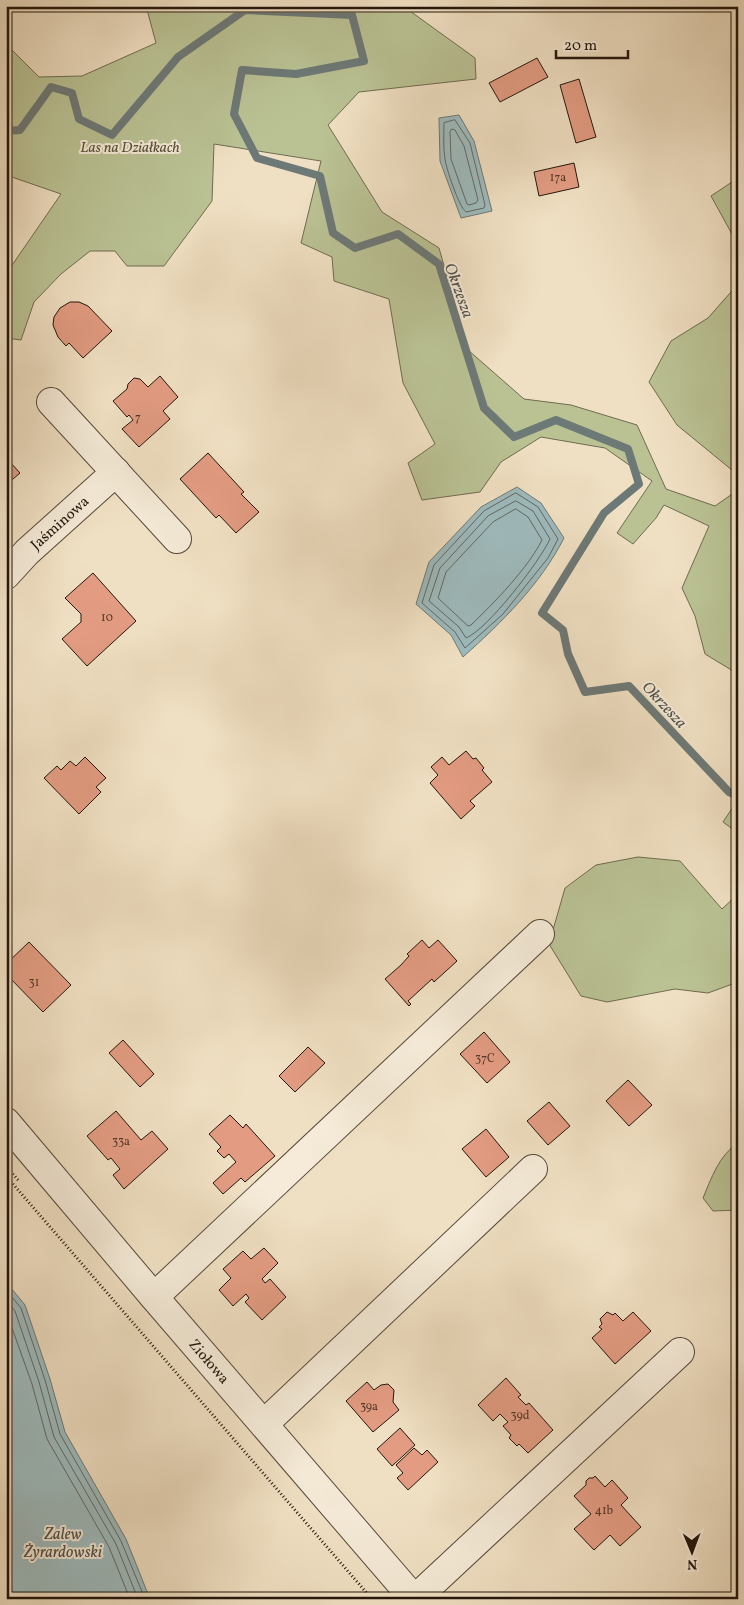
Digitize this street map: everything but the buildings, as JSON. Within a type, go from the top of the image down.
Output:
[{"type":"street","points":[[52,402],[177,539]]},
{"type":"street","name":"Jaśminowa","points":[[6,575],[27,552],[116,472]]},
{"type":"street","points":[[154,1297],[540,934]]},
{"type":"street","name":"Ziołowa","points":[[6,1122],[154,1297],[415,1599]]},
{"type":"street","points":[[264,1424],[533,1169]]},
{"type":"street","points":[[415,1599],[680,1352]]},
{"type":"path","points":[[6,1176],[372,1599]]},
{"type":"green space","name":"Las na Działkach","points":[[6,6],[11,6],[7,45],[39,77],[82,76],[156,43],[146,6],[403,6],[475,58],[476,79],[359,92],[328,125],[382,212],[439,248],[468,350],[524,399],[571,405],[637,425],[666,489],[715,506],[738,490],[738,674],[705,654],[695,616],[682,588],[709,526],[664,505],[656,518],[633,544],[617,533],[652,481],[605,448],[541,437],[501,462],[480,492],[422,500],[408,463],[435,444],[403,383],[389,299],[334,281],[332,257],[301,243],[321,161],[214,144],[212,201],[164,266],[127,266],[115,251],[90,251],[61,274],[34,302],[21,340],[6,338],[6,274],[61,194],[6,175]]},
{"type":"green space","points":[[738,178],[738,245],[711,196]]},
{"type":"green space","points":[[738,284],[738,475],[677,425],[649,382],[671,341],[708,318]]},
{"type":"green space","points":[[733,807],[738,810],[738,833],[723,822]]},
{"type":"green space","points":[[638,857],[680,861],[722,909],[738,894],[738,982],[708,993],[675,989],[607,1002],[581,996],[549,944],[565,888],[596,865]]},
{"type":"green space","points":[[738,1143],[738,1210],[713,1211],[703,1198],[721,1161],[731,1148]]},
{"type":"water","points":[[459,115],[474,141],[492,211],[461,218],[440,161],[439,118]]},
{"type":"water","points":[[517,487],[541,503],[564,538],[544,572],[532,587],[492,630],[463,657],[451,635],[416,604],[429,562],[481,507]]},
{"type":"water","name":"Zalew Żyrardowski","points":[[6,1282],[25,1305],[50,1379],[65,1432],[126,1539],[150,1599],[6,1599]]},
{"type":"waterway","name":"Okrzesza","points":[[6,131],[20,130],[51,87],[72,93],[79,119],[112,135],[178,57],[245,10],[352,15],[364,61],[296,74],[242,70],[234,114],[257,158],[320,176],[333,233],[355,248],[398,234],[439,264],[484,408],[514,437],[556,420],[628,449],[639,484],[604,513],[542,613],[563,630],[568,654],[585,692],[629,686],[729,792],[738,796]]}]
